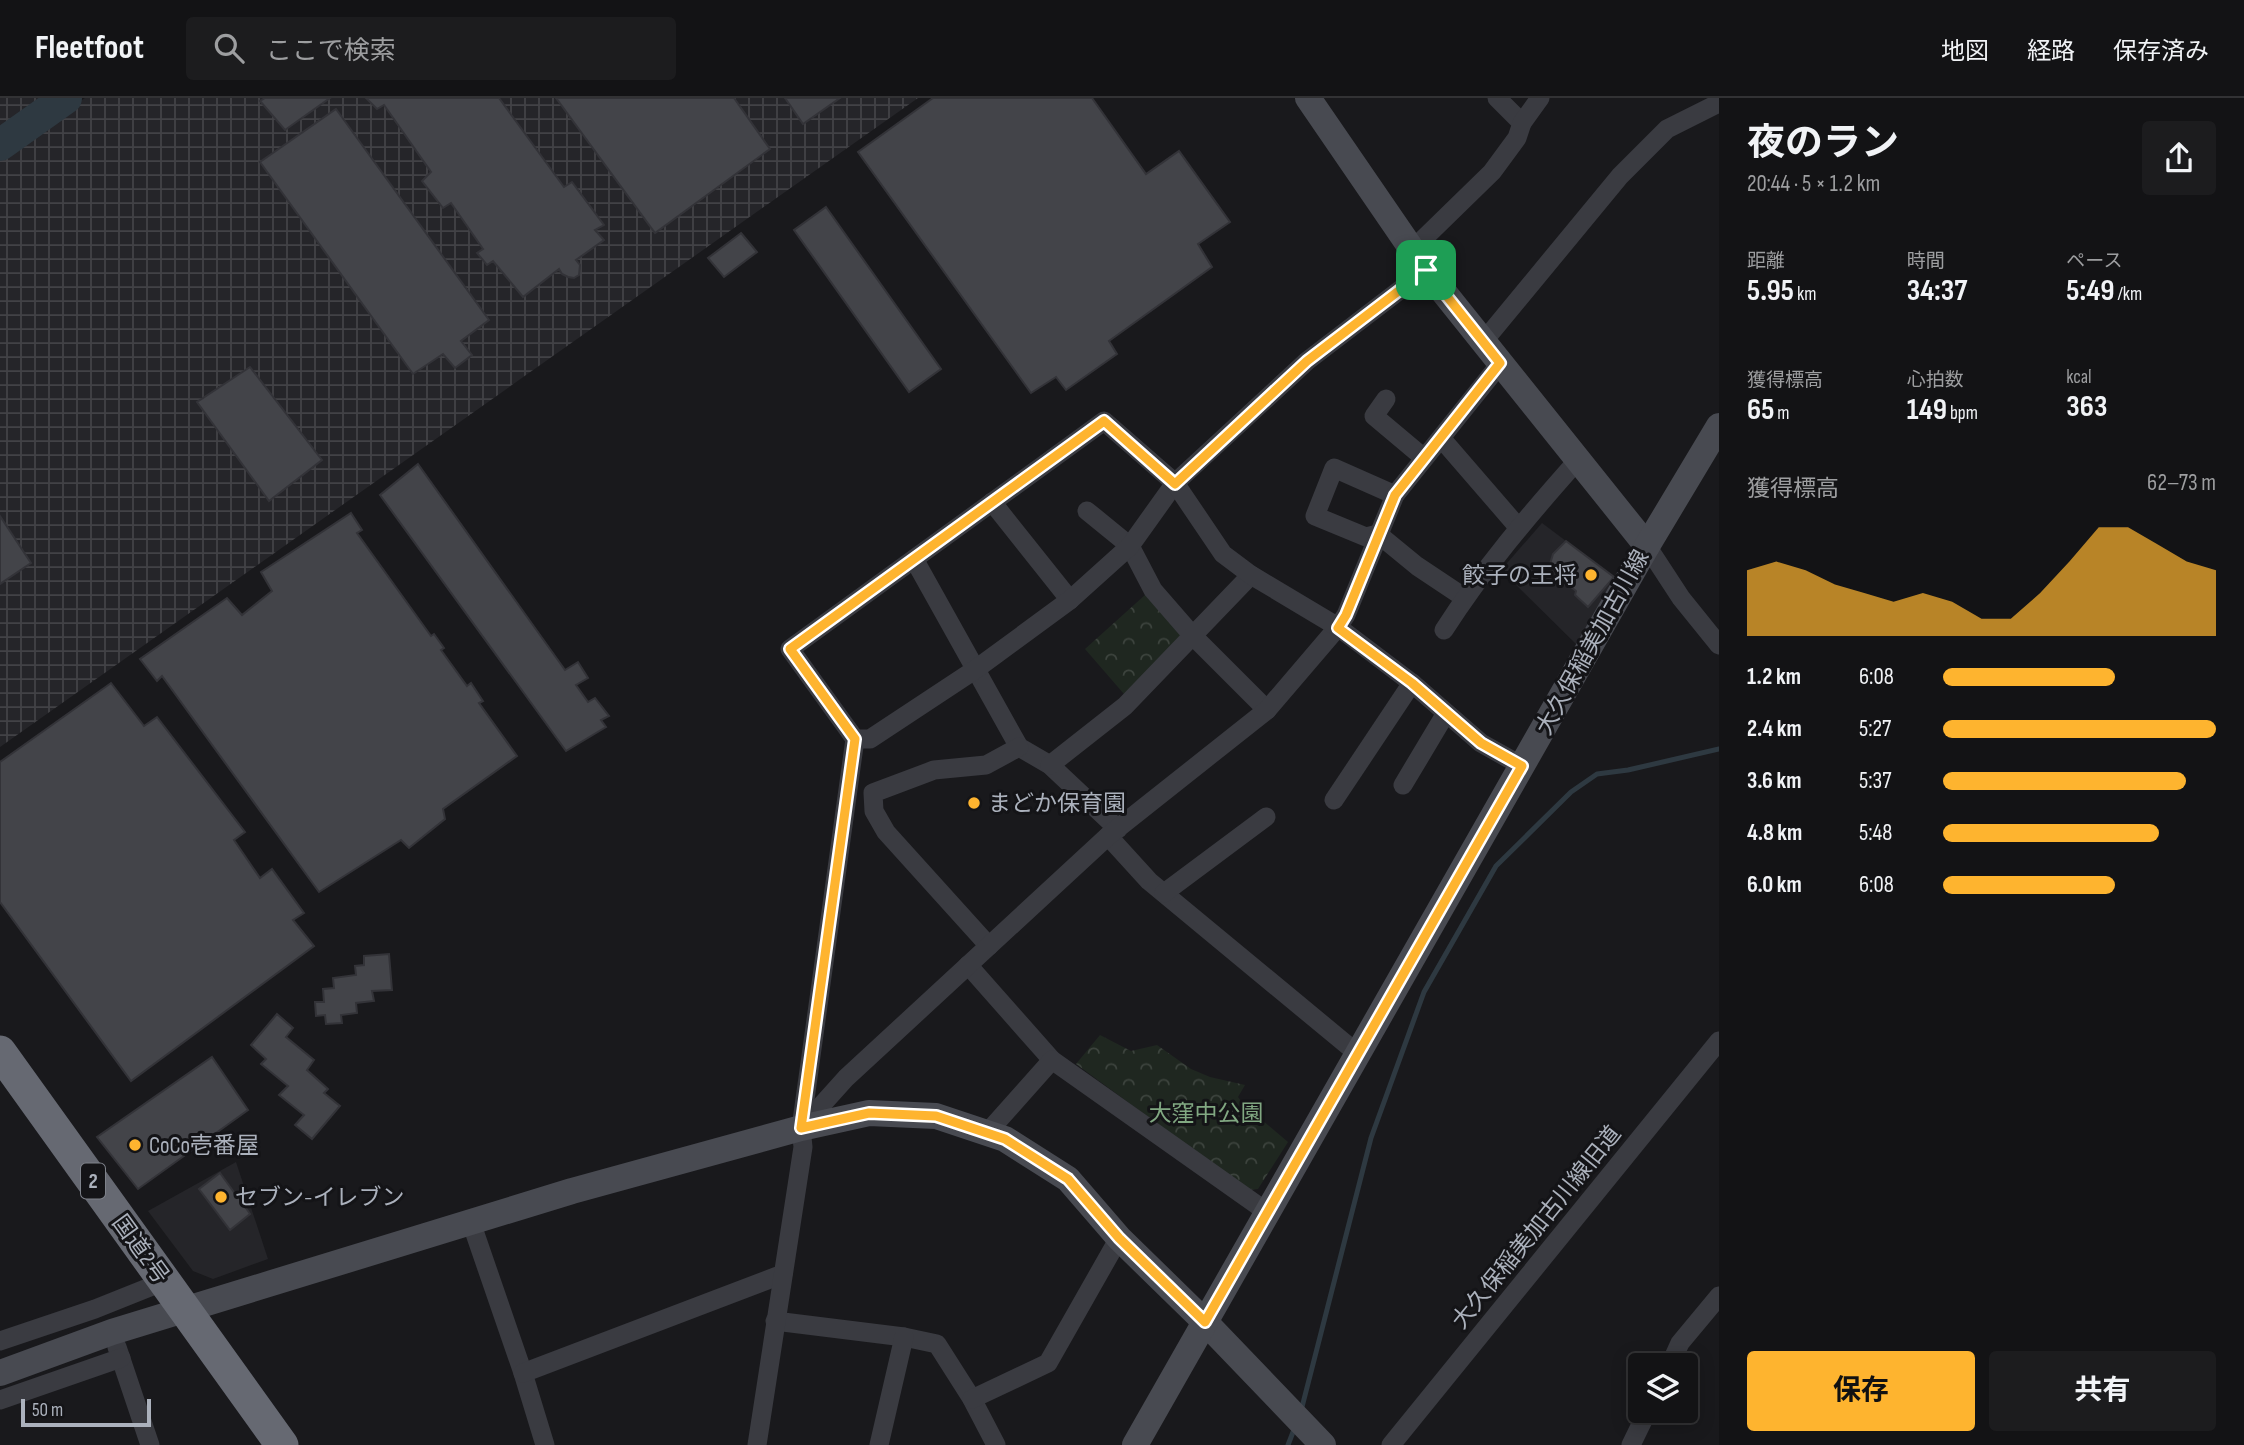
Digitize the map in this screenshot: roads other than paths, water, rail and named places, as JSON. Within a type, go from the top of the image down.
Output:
[{"type":"highway","name":"国道2号","points":[[0,1052],[282,1445]]},
{"type":"street","points":[[1308,98],[1419,260],[1647,546],[1681,598],[1719,645]]},
{"type":"street","points":[[1497,98],[1522,123]]},
{"type":"street","points":[[855,739],[870,739],[976,669],[1070,600],[1130,546],[1175,484],[1419,260],[1492,172],[1517,138],[1522,123],[1540,98]]},
{"type":"street","points":[[1483,342],[1620,176],[1667,129],[1719,103]]},
{"type":"street","points":[[801,1128],[846,1078],[1113,833],[1266,710],[1338,628],[1346,615],[1395,495],[1500,363]]},
{"type":"street","points":[[1386,399],[1374,416],[1424,458]]},
{"type":"street","points":[[757,1445],[803,1147],[801,1128],[855,739],[790,649],[1104,421],[1175,484],[1223,554],[1251,575],[1338,628],[1412,683],[1481,743],[1522,766]]},
{"type":"street","name":"大久保稲美加古川線","points":[[1135,1445],[1647,546],[1719,426]]},
{"type":"street","points":[[1441,438],[1518,527]]},
{"type":"street","points":[[1444,630],[1518,527],[1577,461]]},
{"type":"street","points":[[1378,534],[1366,537],[1315,516],[1334,468],[1395,495]]},
{"type":"street","points":[[992,502],[1070,600]]},
{"type":"street","points":[[1087,511],[1130,546],[1153,590],[1193,636],[1266,710]]},
{"type":"street","points":[[1378,534],[1417,566],[1465,598]]},
{"type":"street","points":[[914,559],[1020,747],[1049,765],[1113,833],[1149,881],[1358,1054]]},
{"type":"street","points":[[1049,765],[1125,706],[1251,575]]},
{"type":"street","points":[[1334,800],[1412,683]]},
{"type":"street","points":[[1403,785],[1446,713]]},
{"type":"street","points":[[989,946],[886,832],[874,811],[873,793],[934,770],[986,765],[1020,747]]},
{"type":"street","points":[[846,805],[874,811]]},
{"type":"street","points":[[1164,893],[1266,817]]},
{"type":"street","points":[[968,965],[1052,1060],[1267,1212]]},
{"type":"street","name":"大久保稲美加古川線旧道","points":[[1391,1445],[1719,1041]]},
{"type":"street","points":[[987,1133],[1052,1060]]},
{"type":"street","points":[[0,1373],[112,1332],[572,1191],[801,1128],[869,1113],[936,1116],[1005,1139],[1068,1179],[1119,1238],[1205,1322],[1323,1445]]},
{"type":"street","points":[[471,1222],[545,1445]]},
{"type":"street","points":[[972,1399],[1048,1363],[1119,1238]]},
{"type":"street","points":[[523,1373],[783,1274]]},
{"type":"street","points":[[0,1341],[95,1309],[165,1281]]},
{"type":"street","points":[[1675,1353],[1680,1343],[1719,1296]]},
{"type":"street","points":[[775,1321],[904,1337],[937,1344],[972,1399],[996,1445]]},
{"type":"street","points":[[112,1332],[150,1445]]},
{"type":"street","points":[[879,1445],[904,1337]]},
{"type":"street","points":[[0,1400],[121,1358]]},
{"type":"street","points":[[1631,1445],[1642,1423]]},
{"type":"waterway","points":[[0,145],[66,98]]},
{"type":"waterway","points":[[1301,1411],[1371,1138],[1424,992],[1496,866],[1571,792],[1597,774],[1628,770],[1719,749]]},
{"type":"waterway","points":[[1288,1445],[1295,1427]]},
{"type":"place","name":"餃子の王将","points":[[1591,575]]},
{"type":"place","name":"まどか保育園","points":[[974,803]]},
{"type":"place","name":"CoCo壱番屋","points":[[135,1145]]},
{"type":"place","name":"セブン-イレブン","points":[[221,1197]]},
{"type":"park label","name":"大窪中公園","points":[[1206,1113]]}]
